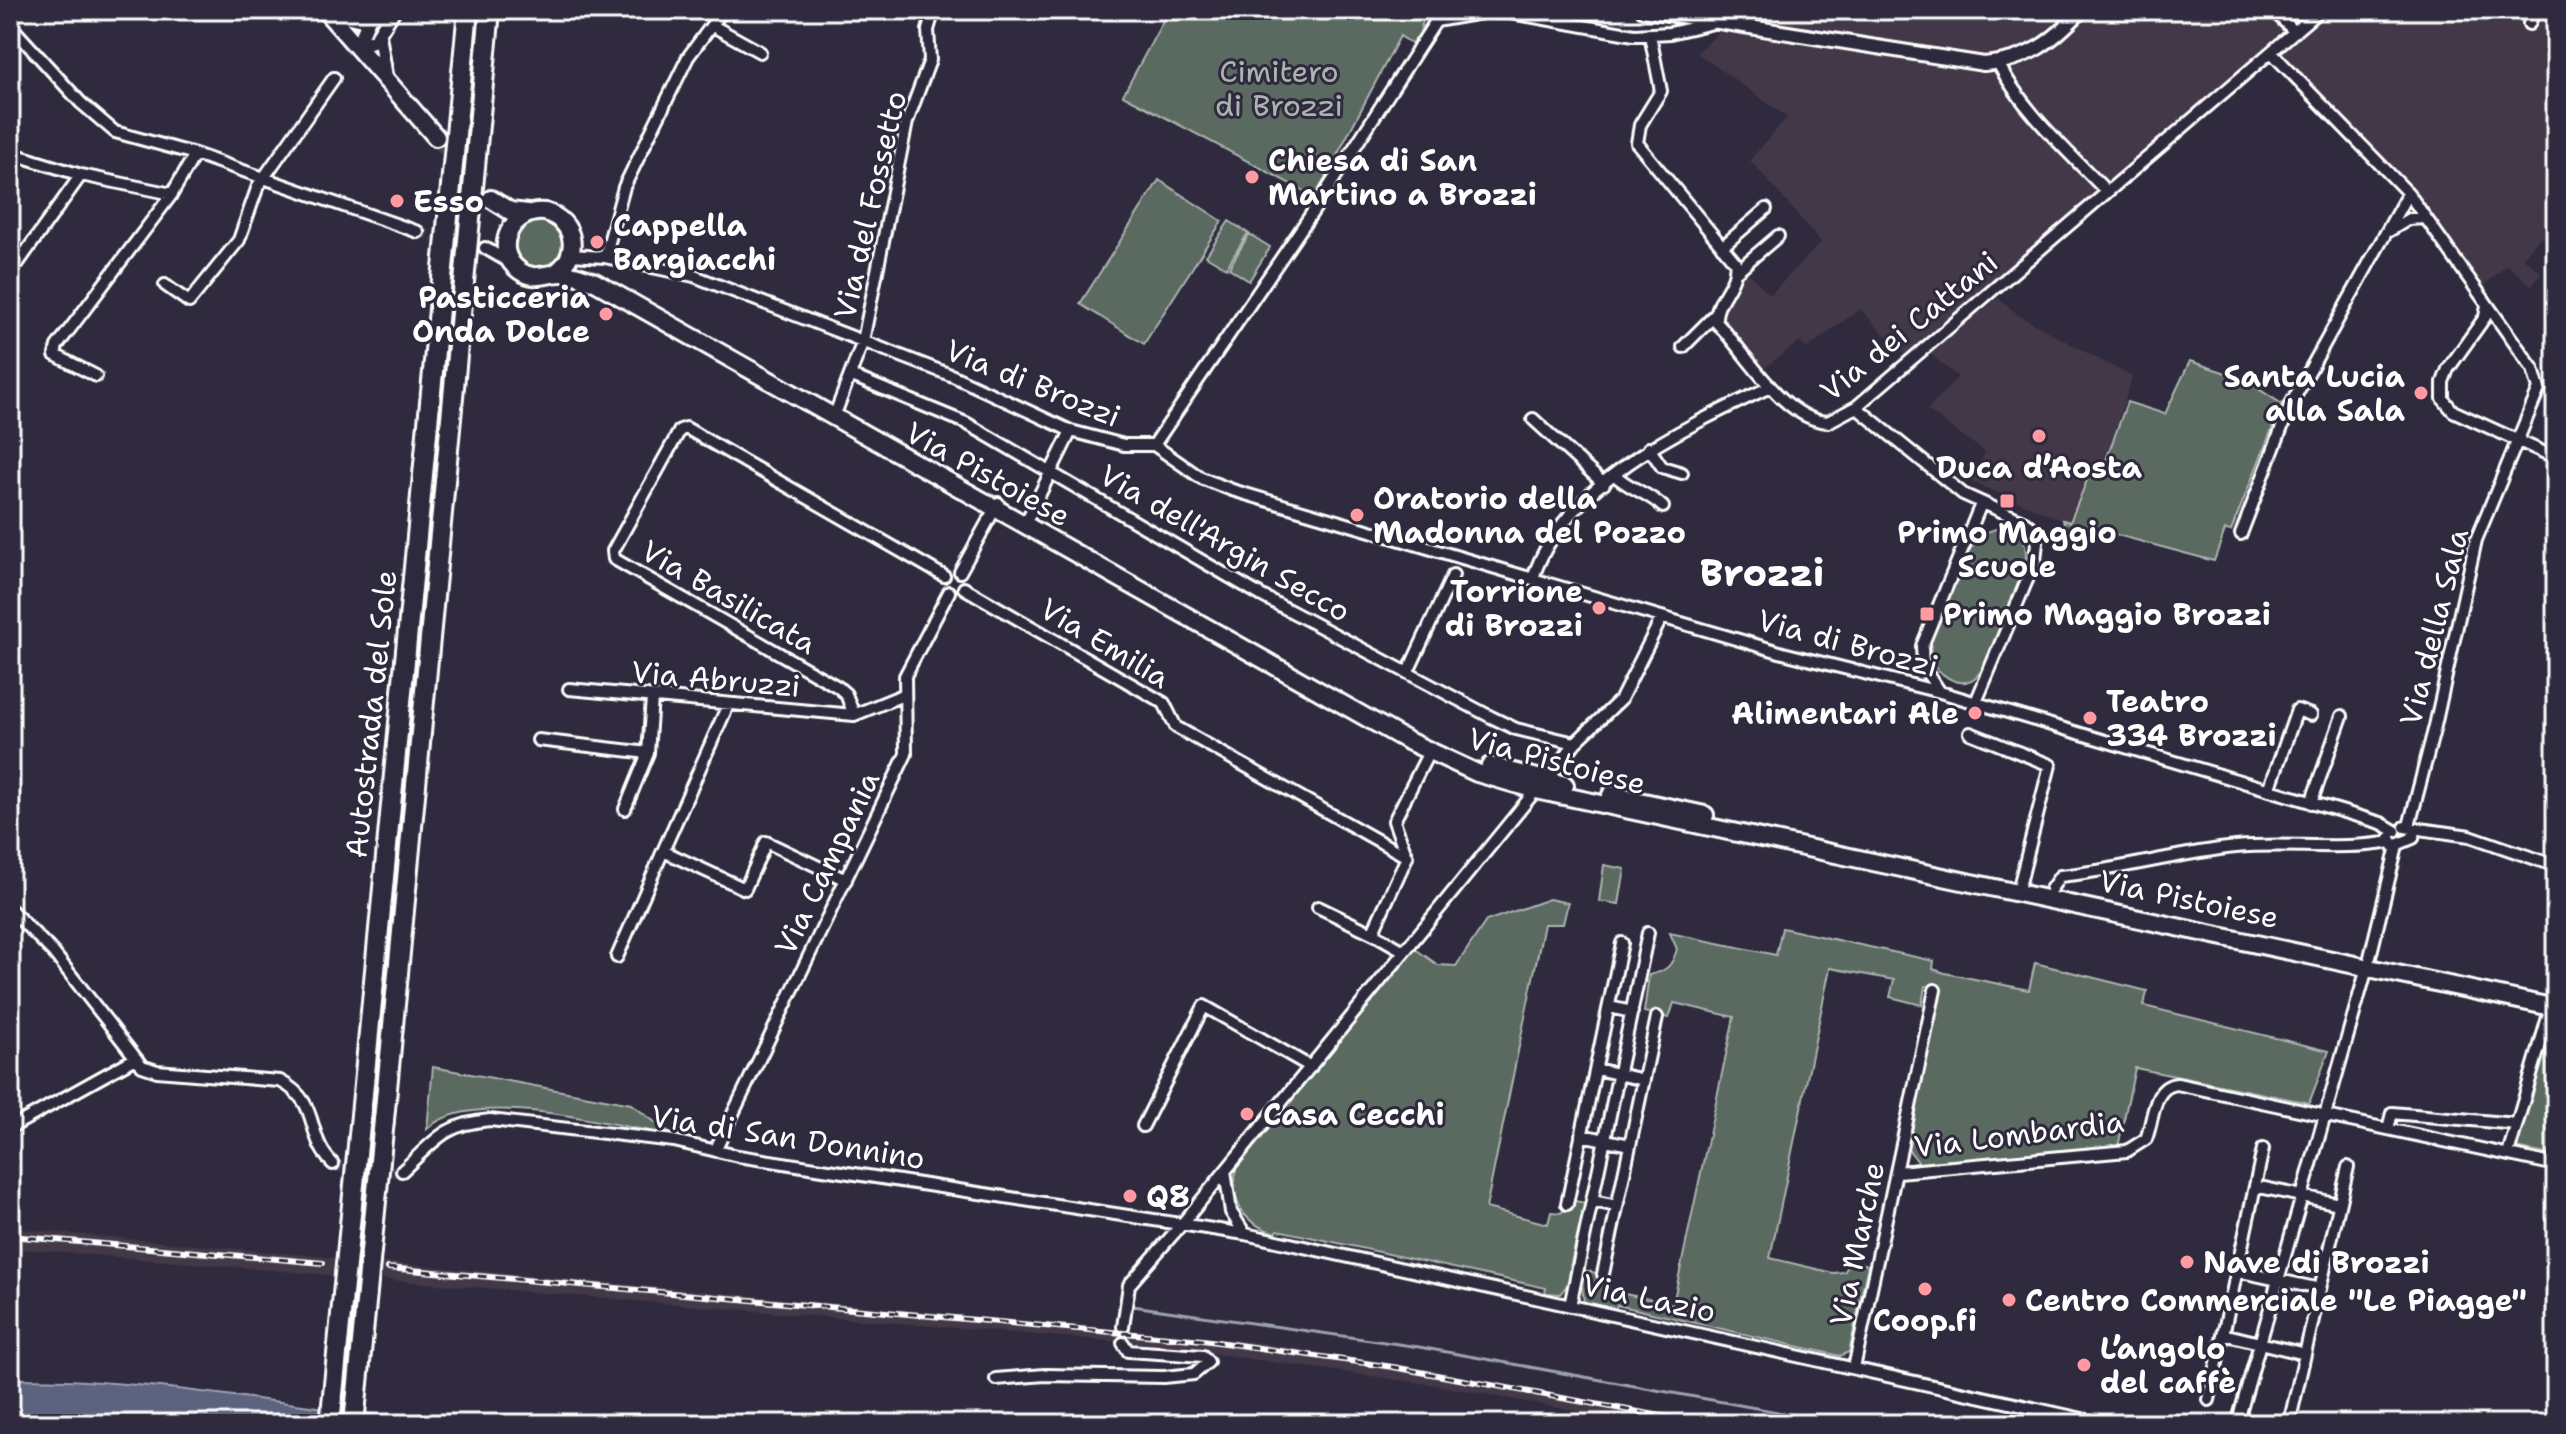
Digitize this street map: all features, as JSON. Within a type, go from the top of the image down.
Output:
[{"type":"highway","name":"Autostrada del Sole","points":[[330,1424],[468,10]]},
{"type":"highway","name":"Autostrada del Sole","points":[[354,1424],[490,10]]},
{"type":"main road","points":[[325,10],[436,137]]},
{"type":"main road","points":[[516,268],[507,251],[509,231],[491,198],[510,211],[530,212]]},
{"type":"main road","name":"Via Pistoiese","points":[[509,231],[515,221],[530,212],[556,215],[567,226],[571,248],[590,272],[837,409],[996,506],[1028,518],[1433,743],[1480,763],[1542,785],[2368,962]]},
{"type":"main road","points":[[555,273],[571,248]]},
{"type":"main road","name":"Via Pistoiese","points":[[516,268],[534,277],[569,274],[595,282],[1429,752],[1477,773],[2051,889],[2554,1005]]},
{"type":"street","points":[[325,10],[362,17],[392,10]]},
{"type":"street","points":[[362,17],[357,47],[369,44],[379,35],[392,10]]},
{"type":"street","points":[[605,257],[624,187],[688,57],[723,10]]},
{"type":"street","name":"Via del Fossetto","points":[[837,409],[863,341],[907,122],[930,60],[928,30],[934,10]]},
{"type":"street","points":[[1154,445],[1314,210],[1443,10]]},
{"type":"street","points":[[1643,10],[1973,63],[1998,63],[2043,48],[2082,10]]},
{"type":"street","points":[[2273,10],[2295,32]]},
{"type":"street","name":"Via dei Cattani","points":[[1716,314],[1716,322],[1770,387],[1817,422],[1828,422],[1856,407],[2320,10]]},
{"type":"street","points":[[2529,24],[2535,10]]},
{"type":"street","points":[[1436,21],[1487,12],[1511,13],[1613,33],[1650,35],[1718,22]]},
{"type":"street","points":[[10,25],[81,103],[115,132],[195,154],[418,232]]},
{"type":"street","points":[[713,26],[760,52]]},
{"type":"street","points":[[379,35],[383,70],[392,86]]},
{"type":"street","points":[[1650,35],[1661,91],[1640,125],[1639,150],[1671,180],[1735,262],[1737,271]]},
{"type":"street","name":"Via della Sala","points":[[2271,52],[2408,193],[2489,314],[2533,369],[2538,383],[2538,395],[2476,540],[2412,828]]},
{"type":"street","points":[[1998,63],[2008,84],[2034,115],[2107,192]]},
{"type":"street","points":[[165,285],[189,302],[239,240],[258,186],[334,78]]},
{"type":"street","points":[[10,153],[81,175],[172,194]]},
{"type":"street","points":[[96,376],[55,355],[57,346],[172,194],[195,154]]},
{"type":"street","points":[[18,263],[81,175]]},
{"type":"street","points":[[2241,534],[2287,412],[2408,193]]},
{"type":"street","points":[[1722,247],[1766,209]]},
{"type":"street","points":[[2384,235],[2402,222],[2426,218]]},
{"type":"street","name":"Via Pistoiese","points":[[509,231],[498,241],[485,246],[516,268]]},
{"type":"street","points":[[1683,347],[1716,314],[1737,271],[1778,236]]},
{"type":"street","name":"Via di Brozzi","points":[[571,248],[694,276],[953,376],[1071,431],[1124,445],[1154,445],[1209,482],[1456,566],[1533,578],[1783,653],[1976,702],[2395,831]]},
{"type":"street","points":[[2489,314],[2448,369],[2443,382],[2443,399],[2453,411],[2556,458]]},
{"type":"street","name":"Via dell'Argin Secco","points":[[852,376],[966,423],[1052,470],[1262,596],[1516,729],[1575,743]]},
{"type":"street","points":[[1533,578],[1547,543],[1614,474],[1649,448],[1770,387]]},
{"type":"street","points":[[1856,407],[1963,494],[2036,530],[2039,540],[2035,561],[1976,702]]},
{"type":"street","points":[[1533,419],[1604,484]]},
{"type":"street","name":"Via Basilicata","points":[[854,715],[846,694],[838,687],[614,559],[613,551],[683,428],[944,576]]},
{"type":"street","points":[[1028,518],[1071,431]]},
{"type":"street","points":[[1649,448],[1662,467],[1682,473]]},
{"type":"street","points":[[1614,474],[1621,482],[1651,495],[1663,507]]},
{"type":"street","points":[[1940,692],[1923,667],[1922,646],[1981,504]]},
{"type":"street","points":[[960,572],[996,506]]},
{"type":"street","points":[[1408,672],[1456,566]]},
{"type":"street","points":[[953,570],[960,572],[965,577],[964,588],[956,593],[949,592],[943,583],[944,576],[953,570]]},
{"type":"street","name":"Via Emilia","points":[[964,588],[1164,703],[1176,727],[1407,857]]},
{"type":"street","name":"Via Campania","points":[[716,1149],[906,754],[909,736],[903,695],[909,668],[949,592]]},
{"type":"street","points":[[1123,1327],[1127,1291],[1133,1279],[1182,1224],[1575,743],[1621,699],[1662,617]]},
{"type":"street","name":"Via Abruzzi","points":[[569,689],[854,715],[903,695]]},
{"type":"street","points":[[625,809],[648,753],[652,698]]},
{"type":"street","points":[[617,957],[728,705]]},
{"type":"street","points":[[2269,790],[2297,710],[2311,715]]},
{"type":"street","points":[[2311,803],[2342,716]]},
{"type":"street","points":[[1970,733],[2050,765],[2020,883]]},
{"type":"street","points":[[538,740],[648,753]]},
{"type":"street","points":[[1376,935],[1376,920],[1407,857],[1394,821],[1429,752]]},
{"type":"street","points":[[2051,889],[2060,876],[2106,872],[2187,852],[2241,846],[2394,844],[2411,840],[2412,828]]},
{"type":"street","points":[[2237,1424],[2368,962],[2395,831],[2437,829],[2470,836],[2556,866]]},
{"type":"street","points":[[663,851],[745,889],[766,842],[846,880]]},
{"type":"street","points":[[1318,907],[1404,951]]},
{"type":"street","points":[[10,909],[53,952],[134,1059],[157,1071],[280,1081],[299,1091],[313,1118],[323,1154],[333,1164]]},
{"type":"street","points":[[1570,1306],[1648,933]]},
{"type":"street","points":[[1567,1204],[1622,943]]},
{"type":"street","name":"Via Marche","points":[[1854,1368],[1935,990]]},
{"type":"street","points":[[2508,1154],[2554,1005]]},
{"type":"street","points":[[1143,1126],[1204,1006],[1311,1067]]},
{"type":"street","points":[[1609,1007],[1632,1012]]},
{"type":"street","points":[[1603,1274],[1657,1017]]},
{"type":"street","points":[[10,1128],[134,1059]]},
{"type":"street","points":[[1596,1069],[1644,1080]]},
{"type":"street","name":"Via Lombardia","points":[[1898,1172],[2127,1151],[2146,1139],[2160,1092],[2172,1084],[2556,1165]]},
{"type":"street","points":[[2388,1129],[2392,1113],[2517,1124]]},
{"type":"street","name":"Via di San Donnino","points":[[402,1171],[438,1134],[462,1122],[490,1120],[674,1141],[738,1156],[1182,1224]]},
{"type":"street","points":[[1581,1135],[1630,1145]]},
{"type":"street","points":[[2209,1400],[2263,1149]]},
{"type":"street","points":[[2289,1424],[2348,1167]]},
{"type":"street","points":[[1225,1171],[1231,1212],[1245,1234]]},
{"type":"street","points":[[2255,1186],[2339,1204]]},
{"type":"street","points":[[1592,1201],[1617,1206]]},
{"type":"street","name":"Via Lazio","points":[[1182,1224],[1245,1234],[2105,1424]]},
{"type":"street","points":[[2237,1271],[2320,1289]]},
{"type":"street","points":[[2223,1334],[2305,1354]]},
{"type":"street","points":[[996,1379],[1045,1375],[1164,1377],[1194,1374],[1208,1362],[1203,1356],[1123,1345]]},
{"type":"shaded area","points":[[1742,10],[2556,10],[2556,226],[2544,239],[2540,237],[2523,258],[2542,273],[2532,286],[2507,265],[2473,296],[2398,192],[2271,62],[1912,363],[1860,309],[1806,349],[1800,341],[1763,369],[1719,317],[1719,308],[1745,269],[1770,295],[1821,242],[1750,160],[1787,117],[1697,53]]},
{"type":"shaded area","name":"Duca d’Aosta","points":[[1998,298],[2020,316],[2132,377],[2104,467],[2094,463],[2069,523],[1971,482],[1985,452],[1927,410],[1958,377],[1928,352]]},
{"type":"shaded area","points":[[10,1228],[1256,1342],[1727,1424],[1646,1424],[1435,1385],[1145,1344],[10,1248]]},
{"type":"green space","name":"Cimitero di Brozzi","points":[[1169,10],[1415,10],[1424,15],[1420,33],[1412,44],[1400,36],[1315,197],[1123,95]]},
{"type":"green space","points":[[1159,180],[1222,221],[1144,344],[1080,304]]},
{"type":"green space","points":[[539,219],[557,226],[564,244],[557,262],[539,269],[521,262],[514,244],[521,226]]},
{"type":"green space","points":[[1229,221],[1248,233],[1226,268],[1206,256]]},
{"type":"green space","points":[[1249,234],[1270,247],[1249,281],[1229,268]]},
{"type":"green space","points":[[2190,361],[2241,378],[2282,404],[2231,531],[2225,530],[2214,561],[2080,525],[2066,529],[2063,520],[2070,522],[2094,463],[2104,466],[2127,402],[2165,414]]},
{"type":"green space","points":[[2004,526],[2021,533],[2025,545],[2021,581],[1984,667],[1967,682],[1957,682],[1930,662],[1931,636],[1970,549],[1984,533]]},
{"type":"green space","points":[[1604,865],[1625,869],[1619,904],[1599,901]]},
{"type":"green space","points":[[1549,899],[1568,903],[1563,924],[1544,924],[1486,1208],[1548,1224],[1551,1212],[1561,1213],[1571,1200],[1585,1203],[1570,1267],[1601,1274],[1607,1288],[1615,1292],[1673,1304],[1734,1017],[1674,1003],[1669,1018],[1644,1012],[1649,975],[1668,967],[1677,949],[1670,933],[1776,955],[1782,928],[1934,961],[1933,969],[1945,973],[2029,990],[2035,963],[2147,991],[2144,1006],[2329,1051],[2309,1103],[2135,1068],[2118,1147],[1919,1163],[1908,1149],[1941,990],[1925,986],[1922,1005],[1890,997],[1894,980],[1830,968],[1770,1258],[1833,1273],[1844,1272],[1852,1261],[1868,1265],[1849,1352],[1840,1356],[1617,1305],[1615,1310],[1584,1302],[1582,1287],[1568,1284],[1560,1294],[1545,1293],[1546,1288],[1278,1230],[1276,1233],[1264,1229],[1246,1216],[1236,1199],[1237,1164],[1414,948],[1438,965],[1456,966],[1486,921]]},
{"type":"green space","points":[[2553,1018],[2556,1019],[2556,1156],[2516,1148]]},
{"type":"green space","points":[[433,1067],[631,1104],[672,1135],[544,1112],[509,1110],[476,1111],[448,1117],[427,1129]]},
{"type":"water","points":[[10,1380],[155,1387],[381,1415],[520,1424],[10,1424]]},
{"type":"waterway","points":[[1133,1306],[1419,1347],[1844,1424]]},
{"type":"tunnel","points":[[10,46],[17,39]]},
{"type":"tunnel","points":[[436,137],[490,198]]},
{"type":"tunnel","points":[[418,232],[485,248]]},
{"type":"tunnel","points":[[333,1164],[367,1173],[402,1171]]},
{"type":"railway","points":[[10,1236],[323,1263]]},
{"type":"railway","points":[[388,1268],[1203,1340],[1393,1367],[1704,1424]]},
{"type":"place","name":"Chiesa di San Martino a Brozzi","points":[[1252,177]]},
{"type":"place","name":"Esso","points":[[397,201]]},
{"type":"place","name":"Cappella Bargiacchi","points":[[597,242]]},
{"type":"place","name":"Pasticceria Onda Dolce","points":[[606,314]]},
{"type":"place","name":"Santa Lucia alla Sala","points":[[2421,393]]},
{"type":"place","name":"Duca d’Aosta","points":[[2039,436]]},
{"type":"place","name":"Primo Maggio Scuole","points":[[2007,501]]},
{"type":"place","name":"Oratorio della Madonna del Pozzo","points":[[1357,515]]},
{"type":"place","name":"Torrione di Brozzi","points":[[1599,608]]},
{"type":"place","name":"Primo Maggio Brozzi","points":[[1927,614]]},
{"type":"place","name":"Alimentari Ale","points":[[1975,713]]},
{"type":"place","name":"Teatro 334 Brozzi","points":[[2090,718]]},
{"type":"place","name":"Casa Cecchi","points":[[1247,1114]]},
{"type":"place","name":"Q8","points":[[1130,1196]]},
{"type":"place","name":"Nave di Brozzi","points":[[2187,1262]]},
{"type":"place","name":"Coop.fi","points":[[1925,1289]]},
{"type":"place","name":"Centro Commerciale \"Le Piagge\"","points":[[2009,1300]]},
{"type":"place","name":"L’angolo del caffè","points":[[2084,1365]]},
{"type":"district","name":"Brozzi","points":[[1762,572]]}]
